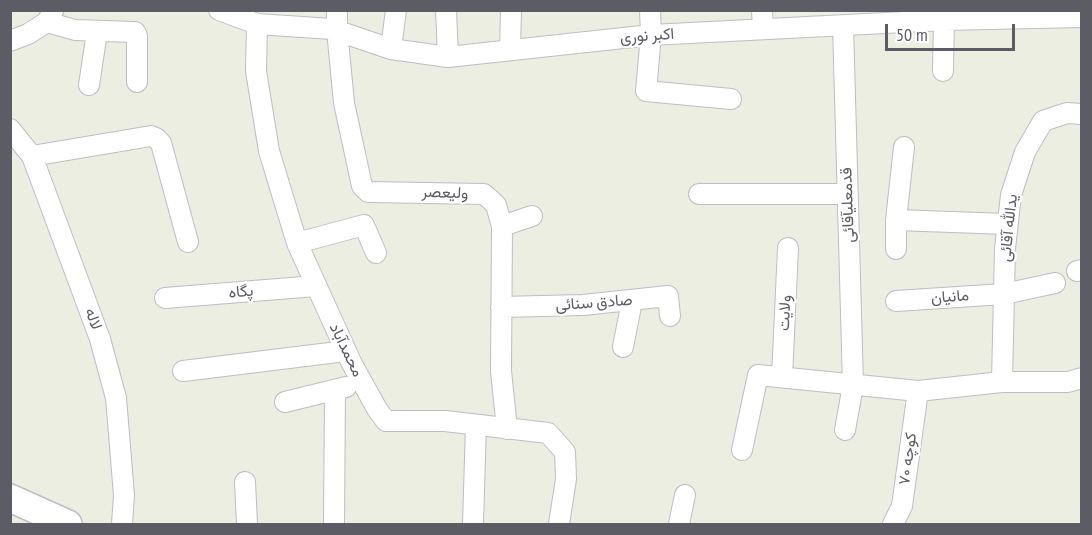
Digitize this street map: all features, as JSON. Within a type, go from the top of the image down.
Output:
[{"type":"main road","points":[[10,498],[68,525]]},
{"type":"street","name":"ولیعصر","points":[[337,10],[344,103],[362,186],[368,192],[484,194],[496,205],[502,226],[501,371],[507,429]]},
{"type":"street","points":[[391,49],[396,10]]},
{"type":"street","points":[[446,10],[448,57]]},
{"type":"street","points":[[510,50],[511,10]]},
{"type":"street","points":[[650,10],[651,35],[646,91],[731,99]]},
{"type":"street","name":"اکبر نوری","points":[[226,12],[257,24],[337,30],[391,49],[448,57],[651,35],[762,20],[832,20],[888,16],[944,20],[1082,16]]},
{"type":"street","points":[[10,41],[28,34],[50,16],[75,30],[135,32],[137,36],[137,82]]},
{"type":"street","name":"قدمعلیآقائی","points":[[832,20],[847,194],[853,385],[845,430]]},
{"type":"street","points":[[943,71],[944,20]]},
{"type":"street","name":"محمدآباد","points":[[257,24],[256,71],[269,151],[297,243],[345,351],[377,409],[386,421],[445,421],[548,433],[565,452],[566,479],[559,525]]},
{"type":"street","points":[[89,85],[97,32]]},
{"type":"street","name":"یدالله آقائی","points":[[1002,382],[1007,224],[1014,184],[1025,152],[1043,121],[1067,113],[1082,114]]},
{"type":"street","name":"لاله","points":[[10,129],[32,156],[100,339],[116,398],[124,495],[123,525]]},
{"type":"street","points":[[32,156],[151,136],[156,138],[161,143],[188,242]]},
{"type":"street","points":[[896,249],[896,220],[904,147]]},
{"type":"street","points":[[699,194],[847,194]]},
{"type":"street","points":[[502,226],[532,216]]},
{"type":"street","points":[[896,220],[1007,224]]},
{"type":"street","points":[[297,243],[364,225],[376,253]]},
{"type":"street","name":"ولایت","points":[[782,377],[788,249]]},
{"type":"street","name":"مانیان","points":[[897,301],[1004,294],[1055,283]]},
{"type":"street","name":"پگاه","points":[[165,298],[316,286]]},
{"type":"street","name":"صادق سنائی","points":[[501,307],[583,305],[668,296],[670,316]]},
{"type":"street","points":[[623,347],[632,301]]},
{"type":"street","points":[[183,371],[345,351]]},
{"type":"street","points":[[742,450],[758,375],[918,392],[1002,382],[1068,382],[1082,378]]},
{"type":"street","points":[[285,402],[362,383]]},
{"type":"street","points":[[334,525],[335,390]]},
{"type":"street","name":"کوچه ۷۰","points":[[893,525],[902,506],[918,392]]},
{"type":"street","points":[[473,525],[476,425]]},
{"type":"street","points":[[245,482],[247,525]]},
{"type":"street","points":[[678,525],[685,495]]}]
